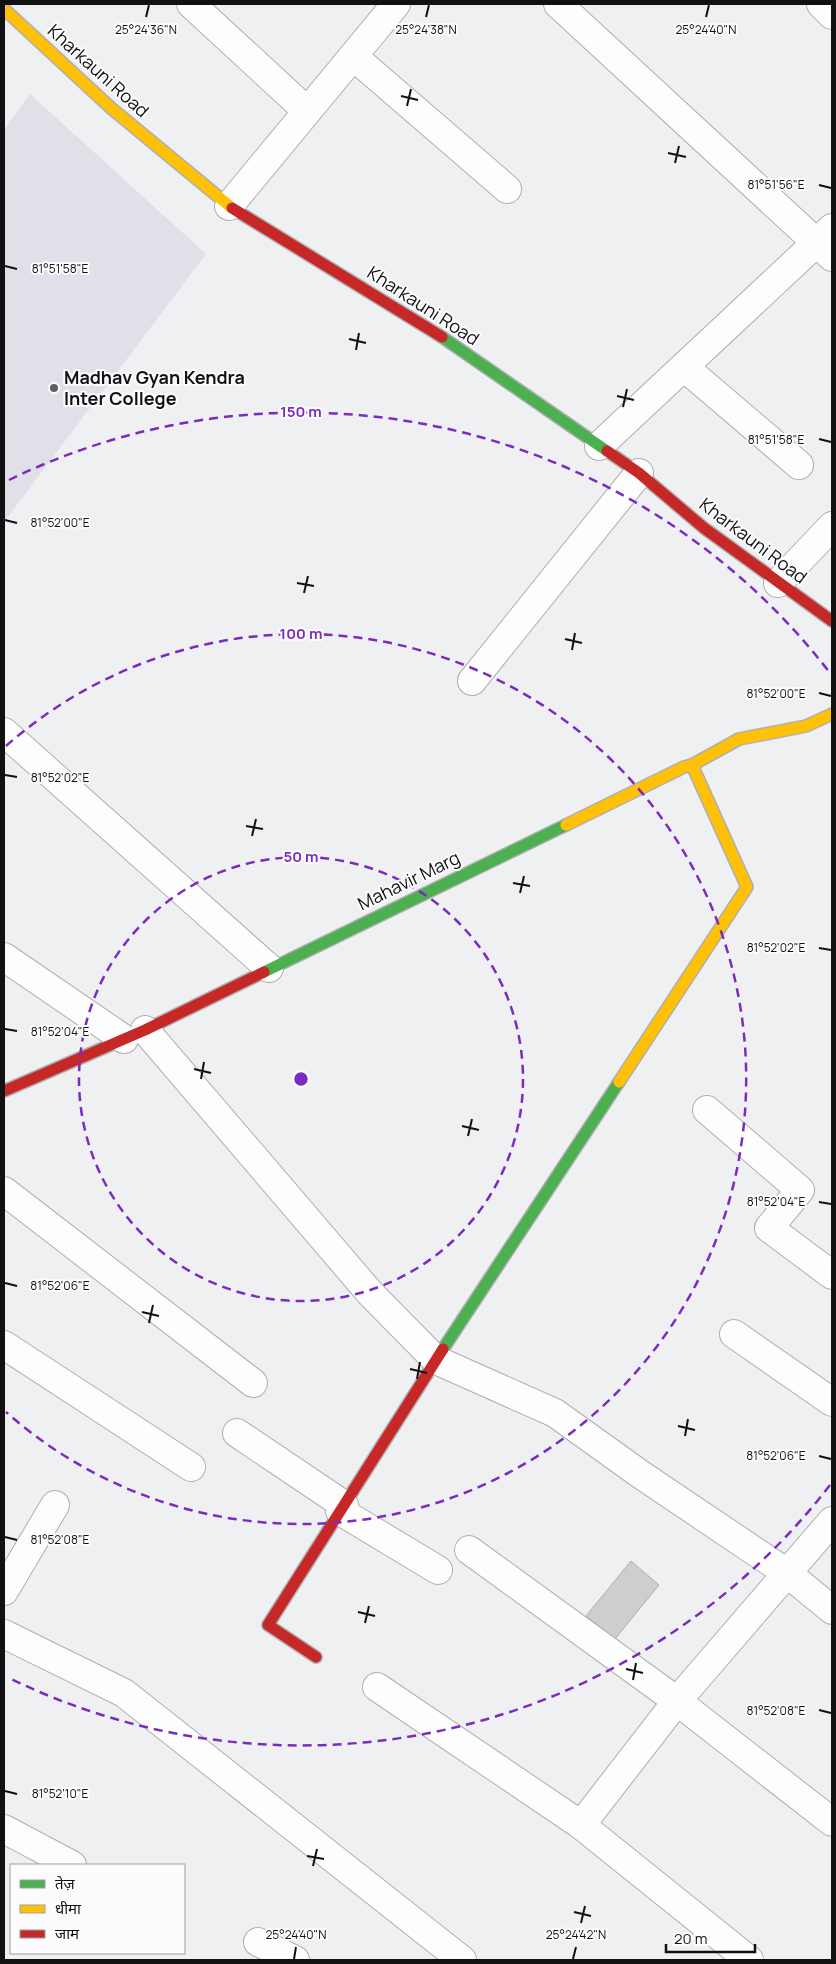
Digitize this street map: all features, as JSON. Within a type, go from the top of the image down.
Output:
[{"type":"street","points":[[191,4],[307,111]]},
{"type":"street","points":[[229,206],[396,4]]},
{"type":"street","points":[[558,4],[827,243],[684,367],[599,446]]},
{"type":"street","points":[[821,4],[832,14]]},
{"type":"street","name":"Kharkauni Road","points":[[4,9],[111,108],[229,206],[433,331],[638,473],[704,528],[832,621]]},
{"type":"street","points":[[353,56],[507,189]]},
{"type":"street","points":[[684,367],[799,465]]},
{"type":"street","points":[[472,681],[638,473]]},
{"type":"street","points":[[778,583],[832,526]]},
{"type":"street","name":"Mahavir Marg","points":[[4,1091],[134,1035],[684,767],[692,765],[739,739],[806,726],[832,714]]},
{"type":"street","points":[[4,732],[269,968]]},
{"type":"street","points":[[316,1657],[268,1625],[436,1360],[747,887],[692,765]]},
{"type":"street","points":[[4,957],[134,1035],[370,1293],[436,1360],[554,1413],[640,1474],[787,1573],[832,1610]]},
{"type":"street","points":[[707,1110],[800,1190],[769,1228],[832,1275]]},
{"type":"street","points":[[4,1192],[253,1383]]},
{"type":"street","points":[[734,1334],[832,1402]]},
{"type":"street","points":[[4,1345],[192,1467]]},
{"type":"street","points":[[237,1433],[342,1508],[438,1570]]},
{"type":"street","points":[[4,1591],[55,1505]]},
{"type":"street","points":[[581,1825],[677,1701],[832,1521]]},
{"type":"street","points":[[469,1550],[677,1701],[832,1822]]},
{"type":"street","points":[[4,1634],[124,1693],[462,1960]]},
{"type":"street","points":[[377,1687],[581,1825],[749,1960]]},
{"type":"street","points":[[4,1829],[70,1864]]},
{"type":"street","points":[[258,1942],[295,1960]]},
{"type":"shaded area","name":"Madhav Gyan Kendra Inter College","points":[[30,94],[206,254],[4,522],[4,130]]},
{"type":"building","points":[[631,1561],[659,1585],[615,1639],[586,1616]]},
{"type":"traffic: fast","points":[[442,337],[607,451]]},
{"type":"traffic: fast","points":[[264,972],[566,825]]},
{"type":"traffic: fast","points":[[443,1349],[619,1082]]},
{"type":"traffic: slow","points":[[4,9],[111,108],[232,208]]},
{"type":"traffic: slow","points":[[566,825],[684,767],[692,765],[739,739],[806,726],[832,714]]},
{"type":"traffic: slow","points":[[619,1082],[747,887],[692,765]]},
{"type":"traffic: jam","points":[[232,208],[442,337]]},
{"type":"traffic: jam","points":[[607,451],[639,473],[704,528],[832,621]]},
{"type":"traffic: jam","points":[[4,1091],[145,1030],[264,972]]},
{"type":"traffic: jam","points":[[316,1657],[268,1625],[443,1349]]},
{"type":"place","name":"Madhav Gyan Kendra Inter College","points":[[54,388]]}]
